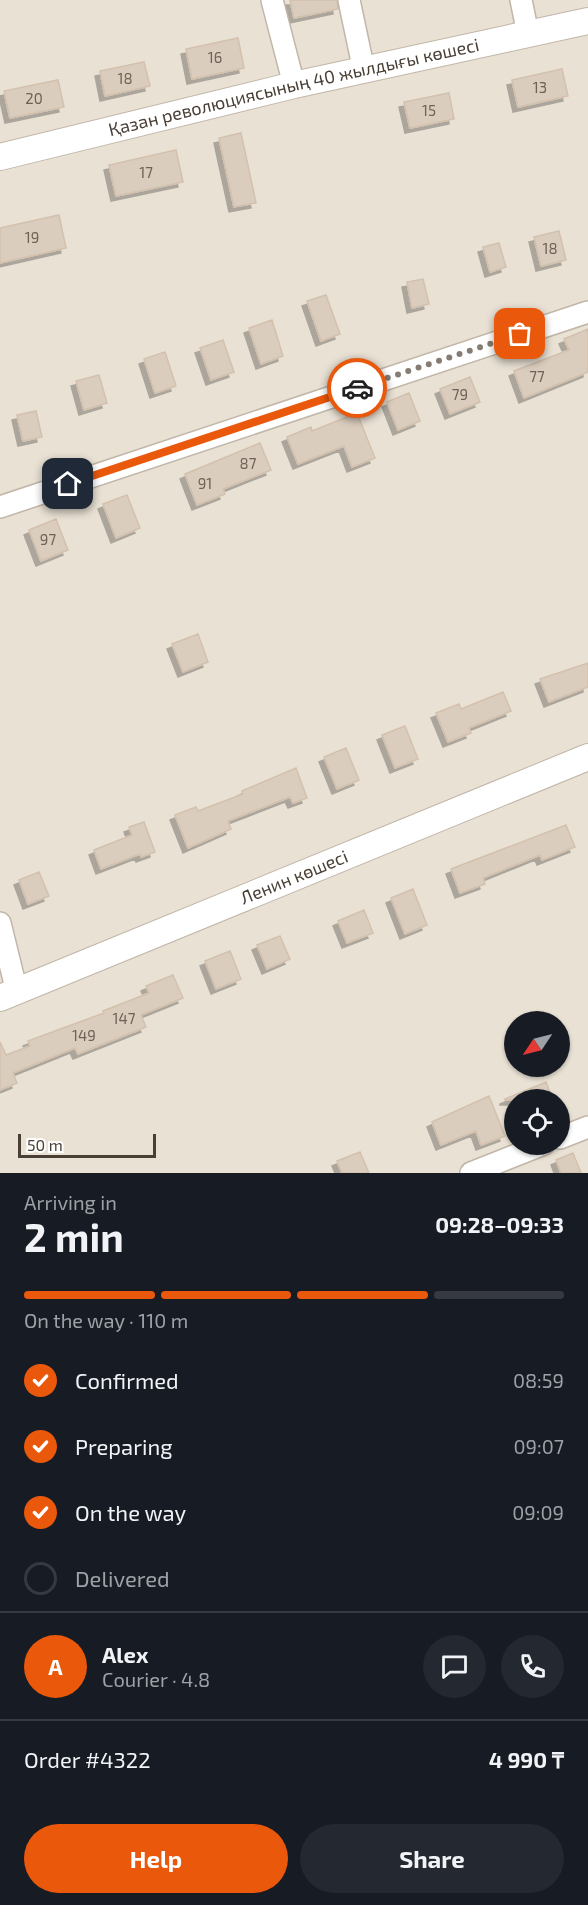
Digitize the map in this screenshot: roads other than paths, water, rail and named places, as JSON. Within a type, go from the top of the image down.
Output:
[{"type":"street","points":[[272,0],[294,85]]},
{"type":"street","points":[[349,0],[364,71]]},
{"type":"street","points":[[521,0],[528,34]]},
{"type":"street","name":"Қазан революциясының 40 жылдығы көшесі","points":[[0,157],[294,85],[588,21]]},
{"type":"street","points":[[0,507],[588,312]]},
{"type":"street","name":"Ленин көшесі","points":[[8,995],[588,757]]},
{"type":"street","points":[[0,923],[8,995]]},
{"type":"street","points":[[570,1134],[588,1127]]},
{"type":"street","points":[[471,1173],[516,1155]]}]
